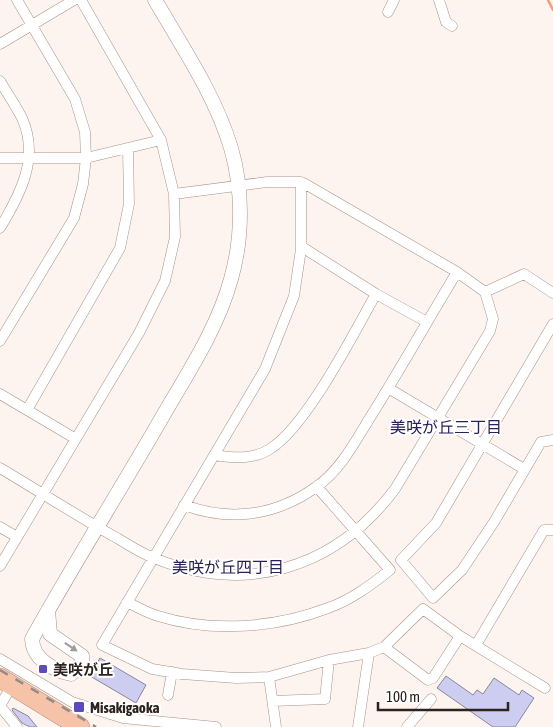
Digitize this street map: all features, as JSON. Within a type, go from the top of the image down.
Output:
[{"type":"highway","points":[[6,682],[80,727]]},
{"type":"street","points":[[0,342],[74,218],[83,184],[86,158],[85,132],[75,98],[17,0]]},
{"type":"street","points":[[0,44],[74,0]]},
{"type":"street","points":[[0,566],[139,333],[165,281],[175,237],[174,194],[161,140],[80,0]]},
{"type":"street","points":[[48,610],[50,634],[82,656],[82,664],[71,674],[61,672],[42,660],[32,647],[32,639],[48,610],[99,528],[194,362],[222,308],[232,278],[240,220],[238,186],[231,149],[218,110],[155,0]]},
{"type":"street","points":[[388,12],[394,0]]},
{"type":"street","points":[[439,0],[446,22],[452,26]]},
{"type":"street","points":[[0,81],[22,119],[29,144],[29,159],[23,188],[0,228]]},
{"type":"street","points":[[0,158],[86,158],[161,140]]},
{"type":"street","points":[[27,410],[120,248],[129,204],[128,148]]},
{"type":"street","points":[[0,468],[99,528],[153,558],[214,575],[263,574],[290,567],[318,555],[342,542],[356,531],[382,507],[395,489],[439,419],[490,330],[494,319],[485,292],[456,272],[301,182],[267,182],[174,194]]},
{"type":"street","points":[[301,182],[302,247],[294,296],[266,370],[102,645],[152,669],[211,678],[269,677],[329,660],[369,653],[384,646],[423,609],[460,636],[545,688]]},
{"type":"street","points":[[302,247],[376,294],[427,322]]},
{"type":"street","points":[[184,505],[204,513],[242,515],[277,509],[317,487],[345,458],[456,272]]},
{"type":"street","points":[[485,292],[524,274],[553,293]]},
{"type":"street","points":[[214,455],[240,459],[268,450],[286,437],[315,398],[376,294]]},
{"type":"street","points":[[553,324],[436,523],[401,560],[433,598],[462,570],[494,522],[541,442],[553,440]]},
{"type":"street","points":[[388,388],[524,469]]},
{"type":"street","points":[[0,394],[76,439]]},
{"type":"street","points":[[127,602],[157,616],[192,625],[262,624],[295,618],[329,608],[362,592],[390,570],[317,487]]},
{"type":"street","points":[[0,527],[17,537]]},
{"type":"street","points":[[476,645],[544,530],[553,530]]},
{"type":"street","points":[[384,646],[428,680],[433,678],[460,636]]},
{"type":"street","points":[[358,727],[369,653]]},
{"type":"street","points":[[0,659],[72,702],[123,718],[216,727]]},
{"type":"street","points":[[273,701],[325,699],[329,660]]},
{"type":"street","points":[[168,695],[172,672]]},
{"type":"street","points":[[269,677],[276,727]]},
{"type":"street","points":[[6,682],[0,706],[17,727]]},
{"type":"street","points":[[407,727],[431,699]]},
{"type":"building","points":[[100,658],[146,685],[136,703],[90,676]]},
{"type":"building","points":[[446,676],[473,695],[477,690],[483,694],[494,678],[519,695],[522,690],[534,698],[515,727],[493,727],[437,688]]},
{"type":"building","points":[[13,708],[28,716],[37,727],[30,727],[22,723],[12,710]]},
{"type":"waterway","points":[[548,0],[553,10]]},
{"type":"railway","points":[[0,670],[96,727]]},
{"type":"place","name":"美咲が丘","points":[[43,669]]},
{"type":"place","name":"Misakigaoka","points":[[79,707]]},
{"type":"district","name":"美咲が丘三丁目","points":[[446,427]]},
{"type":"district","name":"美咲が丘四丁目","points":[[228,567]]}]
